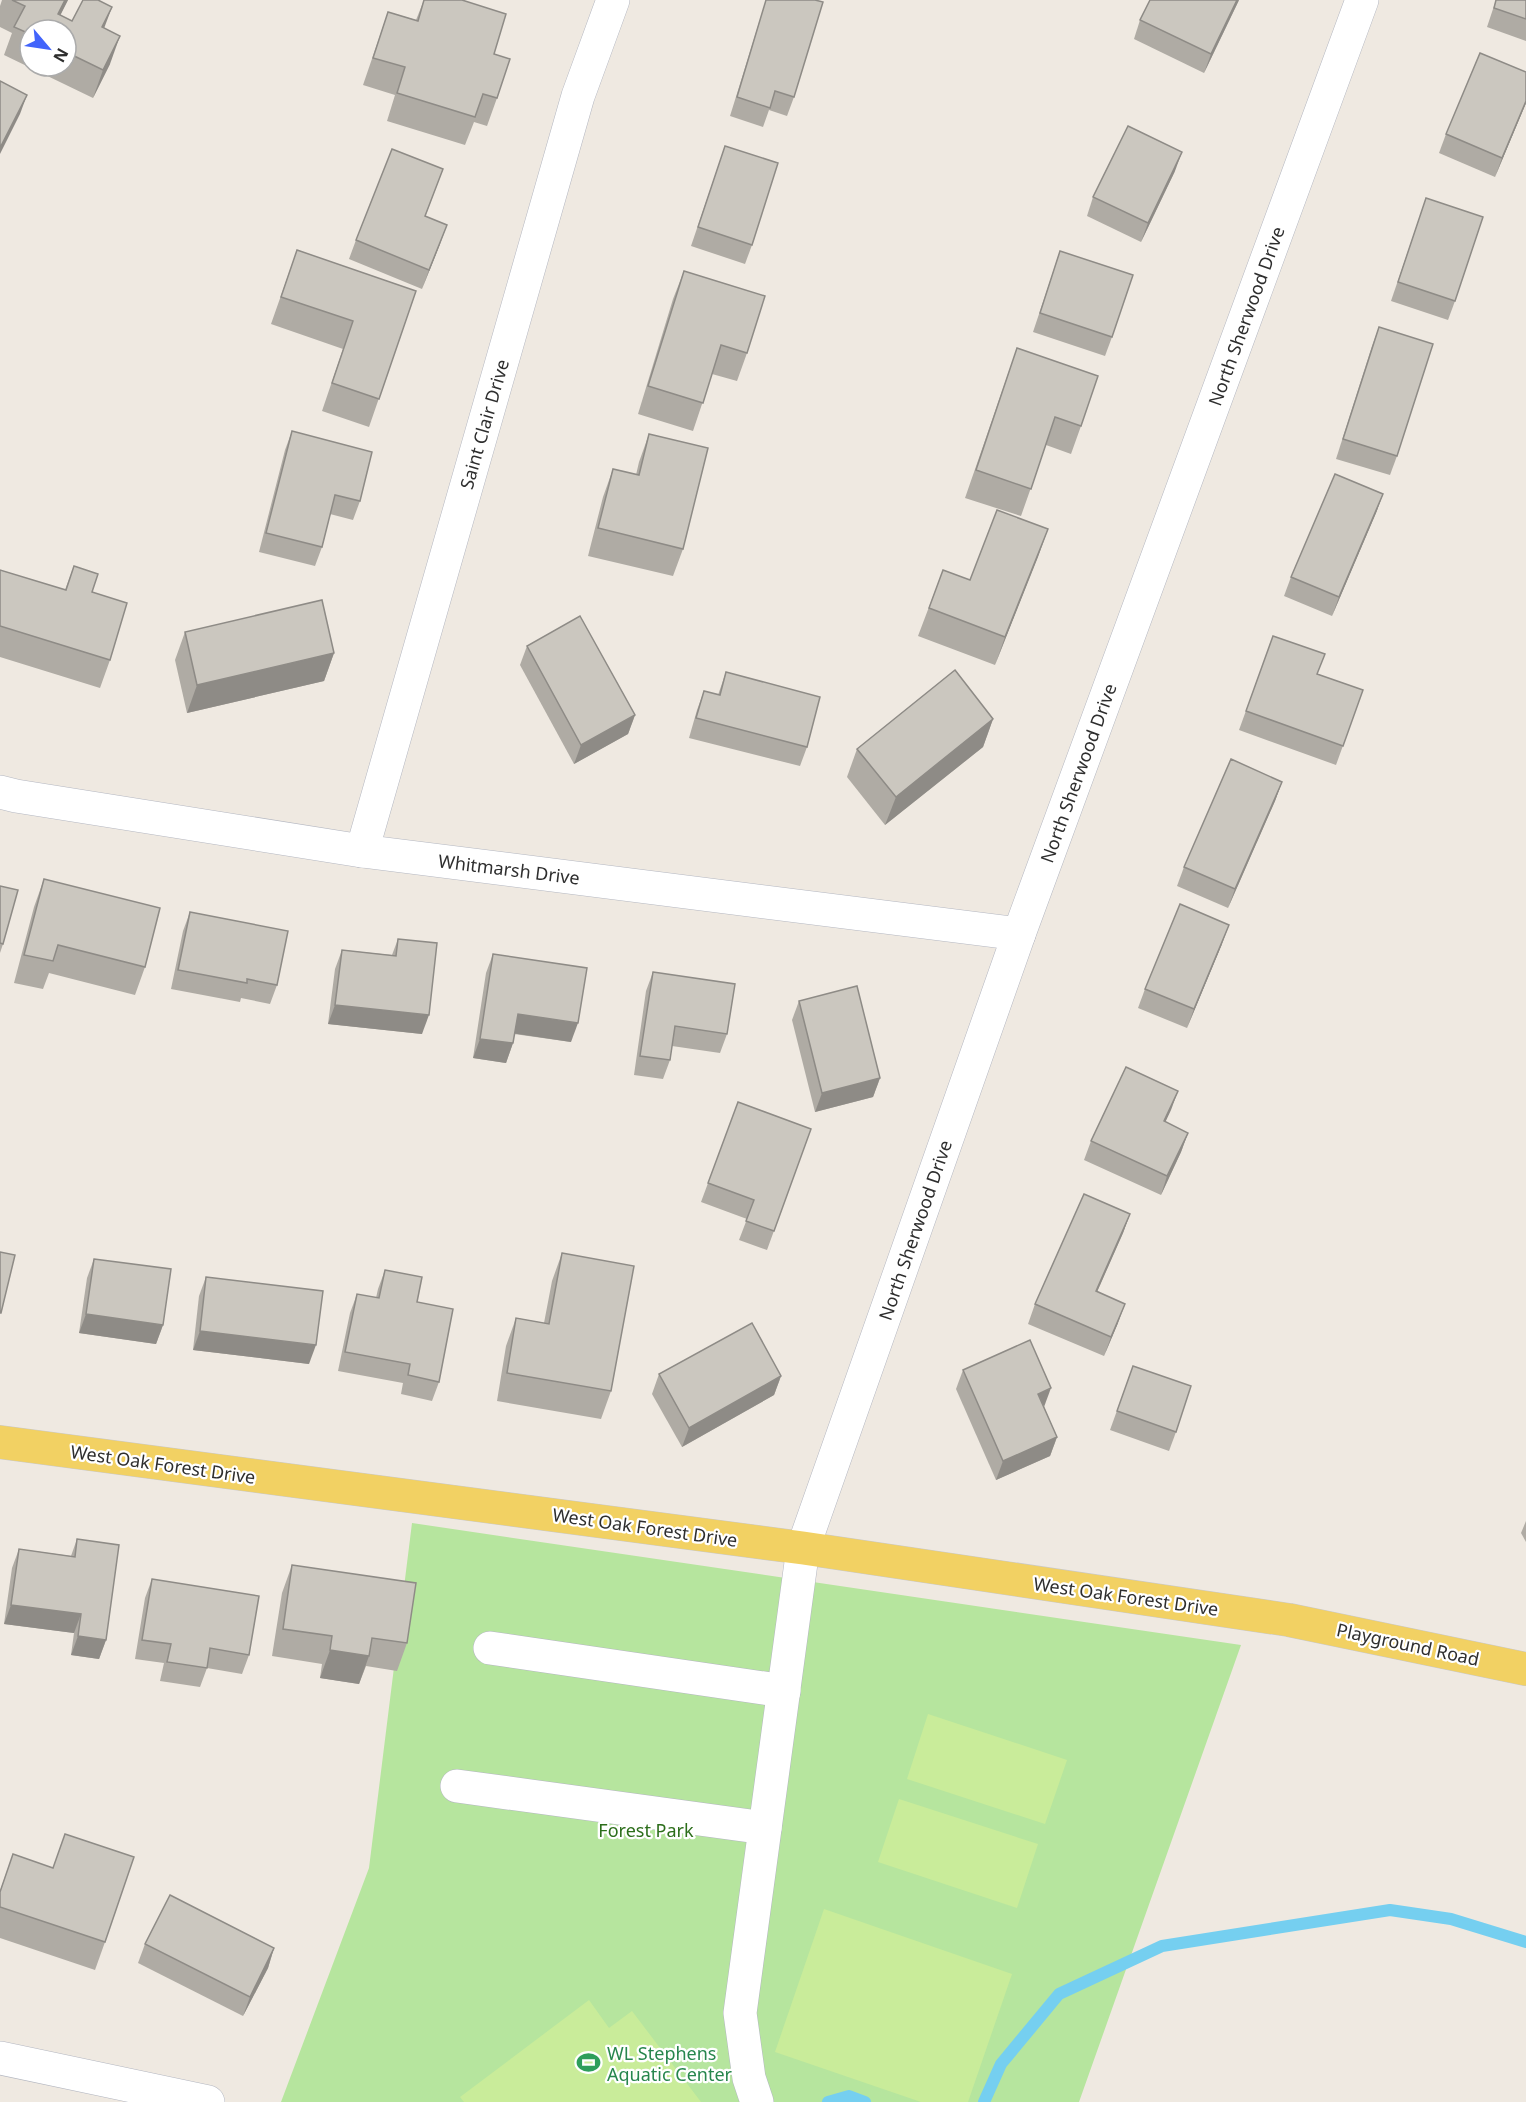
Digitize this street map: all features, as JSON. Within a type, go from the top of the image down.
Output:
[{"type":"main road","name":"West Oak Forest Drive","points":[[0,1442],[803,1548],[1289,1620]]},
{"type":"main road","name":"Playground Road","points":[[1289,1620],[1526,1669]]},
{"type":"street","name":"Saint Clair Drive","points":[[362,851],[578,96],[614,0]]},
{"type":"street","name":"North Sherwood Drive","points":[[757,2102],[749,2078],[740,2013],[803,1548],[1019,934],[1362,0]]},
{"type":"street","name":"Whitmarsh Drive","points":[[0,792],[362,851],[1019,934]]},
{"type":"street","points":[[490,1648],[784,1691]]},
{"type":"street","points":[[457,1786],[765,1828]]},
{"type":"street","points":[[0,2058],[208,2102]]},
{"type":"green space","name":"Forest Park","points":[[412,1523],[1241,1645],[1079,2102],[281,2102],[369,1868]]},
{"type":"green space","points":[[928,1714],[1067,1760],[1045,1824],[907,1779]]},
{"type":"green space","points":[[899,1799],[1038,1844],[1017,1908],[878,1862]]},
{"type":"green space","points":[[824,1909],[1012,1974],[968,2102],[921,2102],[775,2052]]},
{"type":"green space","name":"WL Stephens Aquatic Center","points":[[589,2000],[609,2028],[632,2011],[701,2102],[464,2102],[460,2097]]},
{"type":"building","points":[[12,0],[65,0],[58,14],[66,18],[19,18],[25,6]]},
{"type":"building","points":[[83,0],[98,0],[112,7],[102,27],[120,36],[103,70],[78,58],[78,18],[74,18]]},
{"type":"building","points":[[424,0],[462,0],[506,14],[494,54],[510,59],[497,98],[483,94],[475,117],[397,93],[405,67],[373,58],[388,12],[418,21]]},
{"type":"building","points":[[766,0],[823,2],[794,97],[775,91],[770,108],[737,97]]},
{"type":"building","points":[[1150,0],[1237,0],[1211,54],[1140,20]]},
{"type":"building","points":[[1496,0],[1526,0],[1526,19],[1494,8]]},
{"type":"building","points":[[1480,53],[1526,72],[1526,101],[1502,158],[1446,134]]},
{"type":"building","points":[[0,81],[27,95],[0,148]]},
{"type":"building","points":[[1128,126],[1182,152],[1148,223],[1093,197]]},
{"type":"building","points":[[725,146],[778,163],[752,245],[698,227]]},
{"type":"building","points":[[392,149],[443,169],[425,216],[447,225],[429,270],[356,240]]},
{"type":"building","points":[[1426,198],[1483,217],[1455,301],[1398,282]]},
{"type":"building","points":[[297,250],[416,291],[379,399],[332,383],[353,321],[281,297]]},
{"type":"building","points":[[1060,251],[1133,275],[1112,337],[1040,313]]},
{"type":"building","points":[[684,271],[765,296],[747,353],[721,345],[703,403],[648,386]]},
{"type":"building","points":[[1379,327],[1433,344],[1397,456],[1343,439]]},
{"type":"building","points":[[1017,348],[1098,376],[1081,426],[1055,417],[1031,489],[976,470]]},
{"type":"building","points":[[292,431],[372,452],[360,501],[335,495],[322,547],[266,533]]},
{"type":"building","points":[[649,434],[708,448],[683,549],[598,528],[613,469],[639,475]]},
{"type":"building","points":[[1335,474],[1383,494],[1339,597],[1291,577]]},
{"type":"building","points":[[997,510],[1048,529],[1005,637],[929,608],[943,570],[970,580]]},
{"type":"building","points":[[74,566],[98,574],[92,592],[127,603],[110,660],[0,626],[0,570],[66,590]]},
{"type":"building","points":[[322,600],[334,653],[197,685],[185,632]]},
{"type":"building","points":[[580,616],[635,715],[581,745],[527,646]]},
{"type":"building","points":[[1273,636],[1325,654],[1317,674],[1363,690],[1343,746],[1246,711]]},
{"type":"building","points":[[955,670],[993,719],[896,797],[857,749]]},
{"type":"building","points":[[726,672],[820,697],[807,747],[696,718],[704,691],[720,695]]},
{"type":"building","points":[[1231,759],[1282,782],[1235,889],[1184,867]]},
{"type":"building","points":[[44,879],[160,908],[145,967],[58,945],[53,961],[24,955]]},
{"type":"building","points":[[0,886],[18,890],[3,944],[0,943]]},
{"type":"building","points":[[1180,904],[1229,925],[1194,1009],[1145,989]]},
{"type":"building","points":[[190,912],[288,931],[277,985],[247,979],[247,983],[178,970]]},
{"type":"building","points":[[398,939],[437,943],[429,1015],[335,1005],[342,950],[396,956]]},
{"type":"building","points":[[493,954],[587,968],[578,1023],[518,1014],[513,1043],[480,1039]]},
{"type":"building","points":[[653,972],[735,984],[727,1034],[675,1026],[670,1060],[640,1056]]},
{"type":"building","points":[[857,986],[880,1078],[822,1093],[799,1001]]},
{"type":"building","points":[[1126,1067],[1178,1091],[1164,1121],[1188,1133],[1167,1176],[1091,1141]]},
{"type":"building","points":[[738,1102],[811,1129],[774,1231],[746,1221],[754,1200],[708,1183]]},
{"type":"building","points":[[1084,1194],[1130,1214],[1096,1291],[1125,1304],[1111,1337],[1035,1304]]},
{"type":"building","points":[[0,1252],[15,1255],[1,1313],[0,1313]]},
{"type":"building","points":[[562,1253],[634,1266],[611,1391],[507,1373],[516,1318],[549,1324]]},
{"type":"building","points":[[94,1259],[171,1269],[163,1325],[86,1314]]},
{"type":"building","points":[[385,1270],[422,1277],[417,1302],[453,1309],[439,1382],[408,1375],[410,1364],[345,1352],[357,1294],[379,1298]]},
{"type":"building","points":[[206,1277],[323,1291],[316,1345],[200,1331]]},
{"type":"building","points":[[752,1323],[781,1376],[689,1428],[659,1374]]},
{"type":"building","points":[[1030,1340],[1051,1388],[1038,1394],[1057,1437],[1003,1461],[963,1370]]},
{"type":"building","points":[[1133,1366],[1191,1386],[1176,1432],[1117,1411]]},
{"type":"building","points":[[77,1539],[119,1545],[106,1640],[78,1636],[81,1614],[11,1605],[19,1549],[75,1557]]},
{"type":"building","points":[[292,1565],[416,1583],[407,1643],[372,1638],[369,1656],[330,1650],[332,1636],[283,1629]]},
{"type":"building","points":[[152,1579],[259,1596],[249,1655],[210,1648],[207,1668],[167,1662],[171,1644],[142,1640]]},
{"type":"building","points":[[65,1834],[134,1857],[105,1942],[0,1907],[0,1892],[13,1854],[53,1868]]},
{"type":"building","points":[[170,1895],[274,1948],[250,1997],[145,1944]]},
{"type":"waterway","points":[[984,2102],[1001,2064],[1059,1994],[1162,1946],[1390,1910],[1451,1919],[1526,1942]]},
{"type":"waterway","points":[[828,2102],[849,2096],[865,2102]]},
{"type":"place","name":"WL Stephens Aquatic Center","points":[[589,2063]]}]
